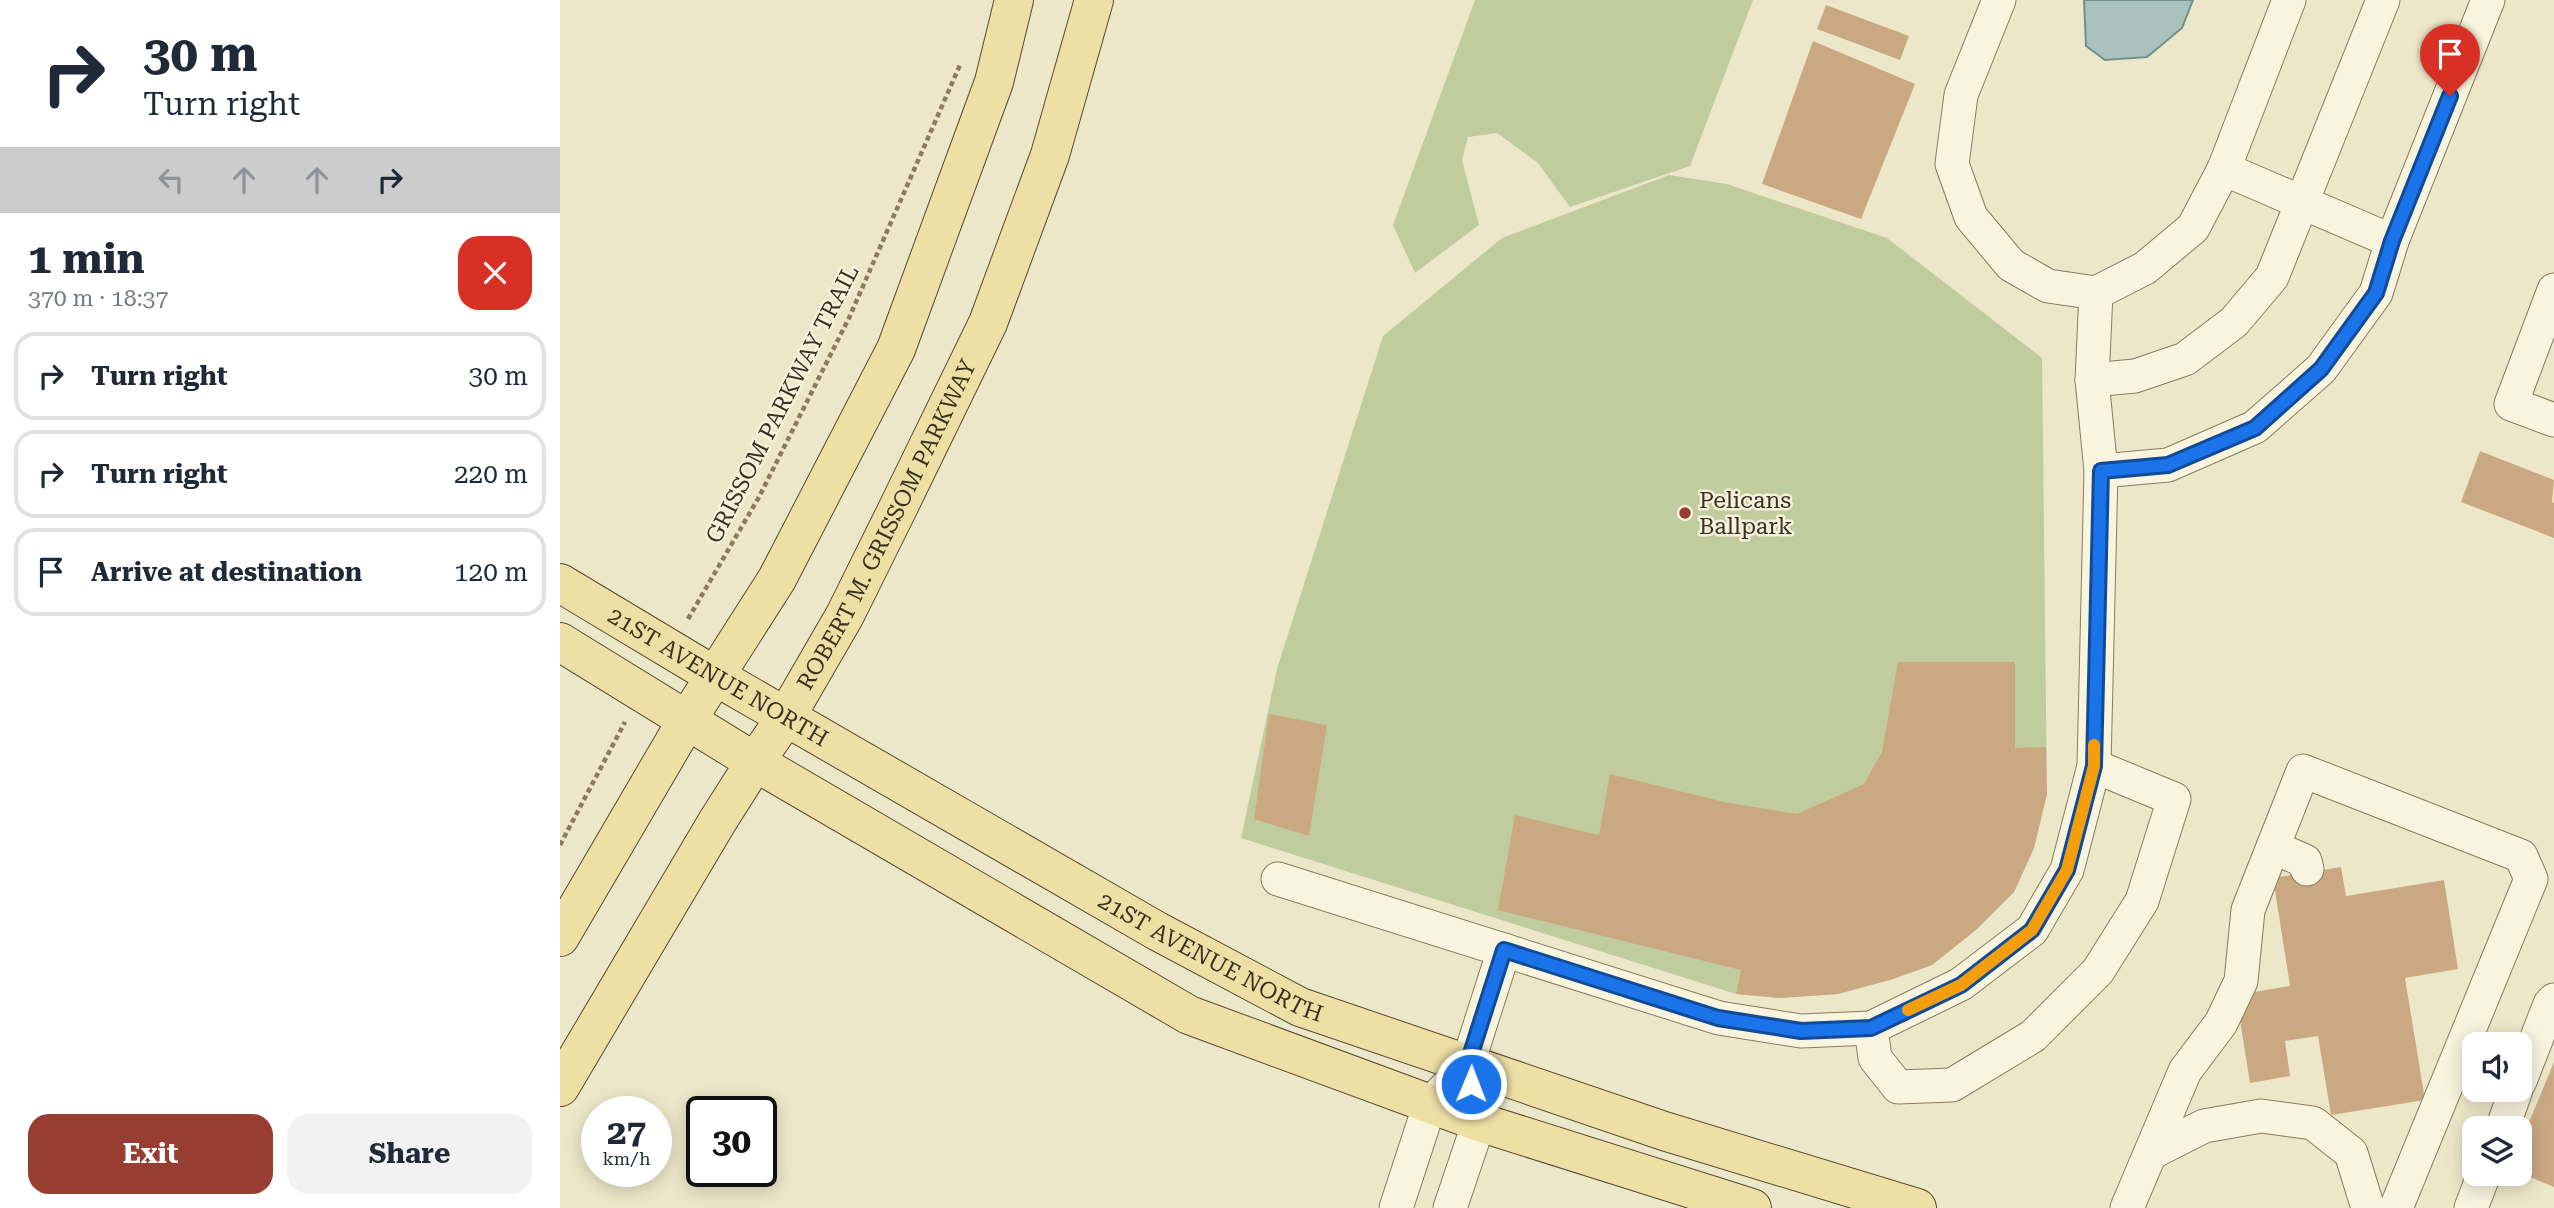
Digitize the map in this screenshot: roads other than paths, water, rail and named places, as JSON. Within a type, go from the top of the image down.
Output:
[{"type":"main road","points":[[560,937],[687,720],[777,579],[896,349],[994,82],[1014,0]]},
{"type":"main road","name":"ROBERT M. GRISSOM PARKWAY","points":[[560,1087],[754,762],[786,717],[845,615],[988,324],[1050,155],[1094,0]]},
{"type":"main road","name":"21ST AVENUE NORTH","points":[[560,583],[715,676],[1157,931],[1300,1007],[1467,1066],[1732,1153],[1917,1208]]},
{"type":"main road","points":[[560,642],[754,762],[1188,1015],[1479,1122],[1752,1208]]},
{"type":"street","points":[[1999,0],[1961,95],[1952,164],[1971,218],[2011,265],[2048,286],[2096,293],[2145,268],[2193,228],[2224,169],[2289,0]]},
{"type":"street","points":[[2092,380],[2135,376],[2185,359],[2234,322],[2272,277],[2383,0]]},
{"type":"street","points":[[2101,471],[2168,465],[2255,428],[2321,369],[2376,293],[2392,241],[2488,0]]},
{"type":"street","points":[[2224,169],[2392,241]]},
{"type":"street","points":[[2554,290],[2511,404],[2554,420]]},
{"type":"street","points":[[1278,879],[1718,1018],[1801,1031],[1871,1028],[1961,985],[2032,930],[2067,870],[2094,766],[2101,471],[2092,380],[2096,293]]},
{"type":"street","points":[[1871,1028],[1875,1058],[1898,1087],[1952,1085],[2033,1036],[2098,971],[2142,901],[2174,799],[2094,766]]},
{"type":"street","points":[[2127,1208],[2153,1152],[2185,1071],[2221,1023],[2241,981],[2248,910],[2303,771],[2521,856],[2531,879],[2396,1208]]},
{"type":"street","points":[[2273,847],[2305,861],[2306,869]]},
{"type":"street","points":[[1395,1208],[1430,1104],[1467,1066],[1504,950]]},
{"type":"street","points":[[2532,1050],[2554,1000]]},
{"type":"street","points":[[1450,1208],[1479,1122],[1467,1066]]},
{"type":"street","points":[[2153,1152],[2204,1126],[2249,1118],[2261,1116],[2312,1124],[2351,1153],[2368,1208]]},
{"type":"street","points":[[2471,1208],[2479,1186]]},
{"type":"water","points":[[2084,0],[2193,0],[2182,28],[2147,57],[2105,60],[2086,46]]},
{"type":"place","name":"Pelicans Ballpark","points":[[1685,513]]}]
